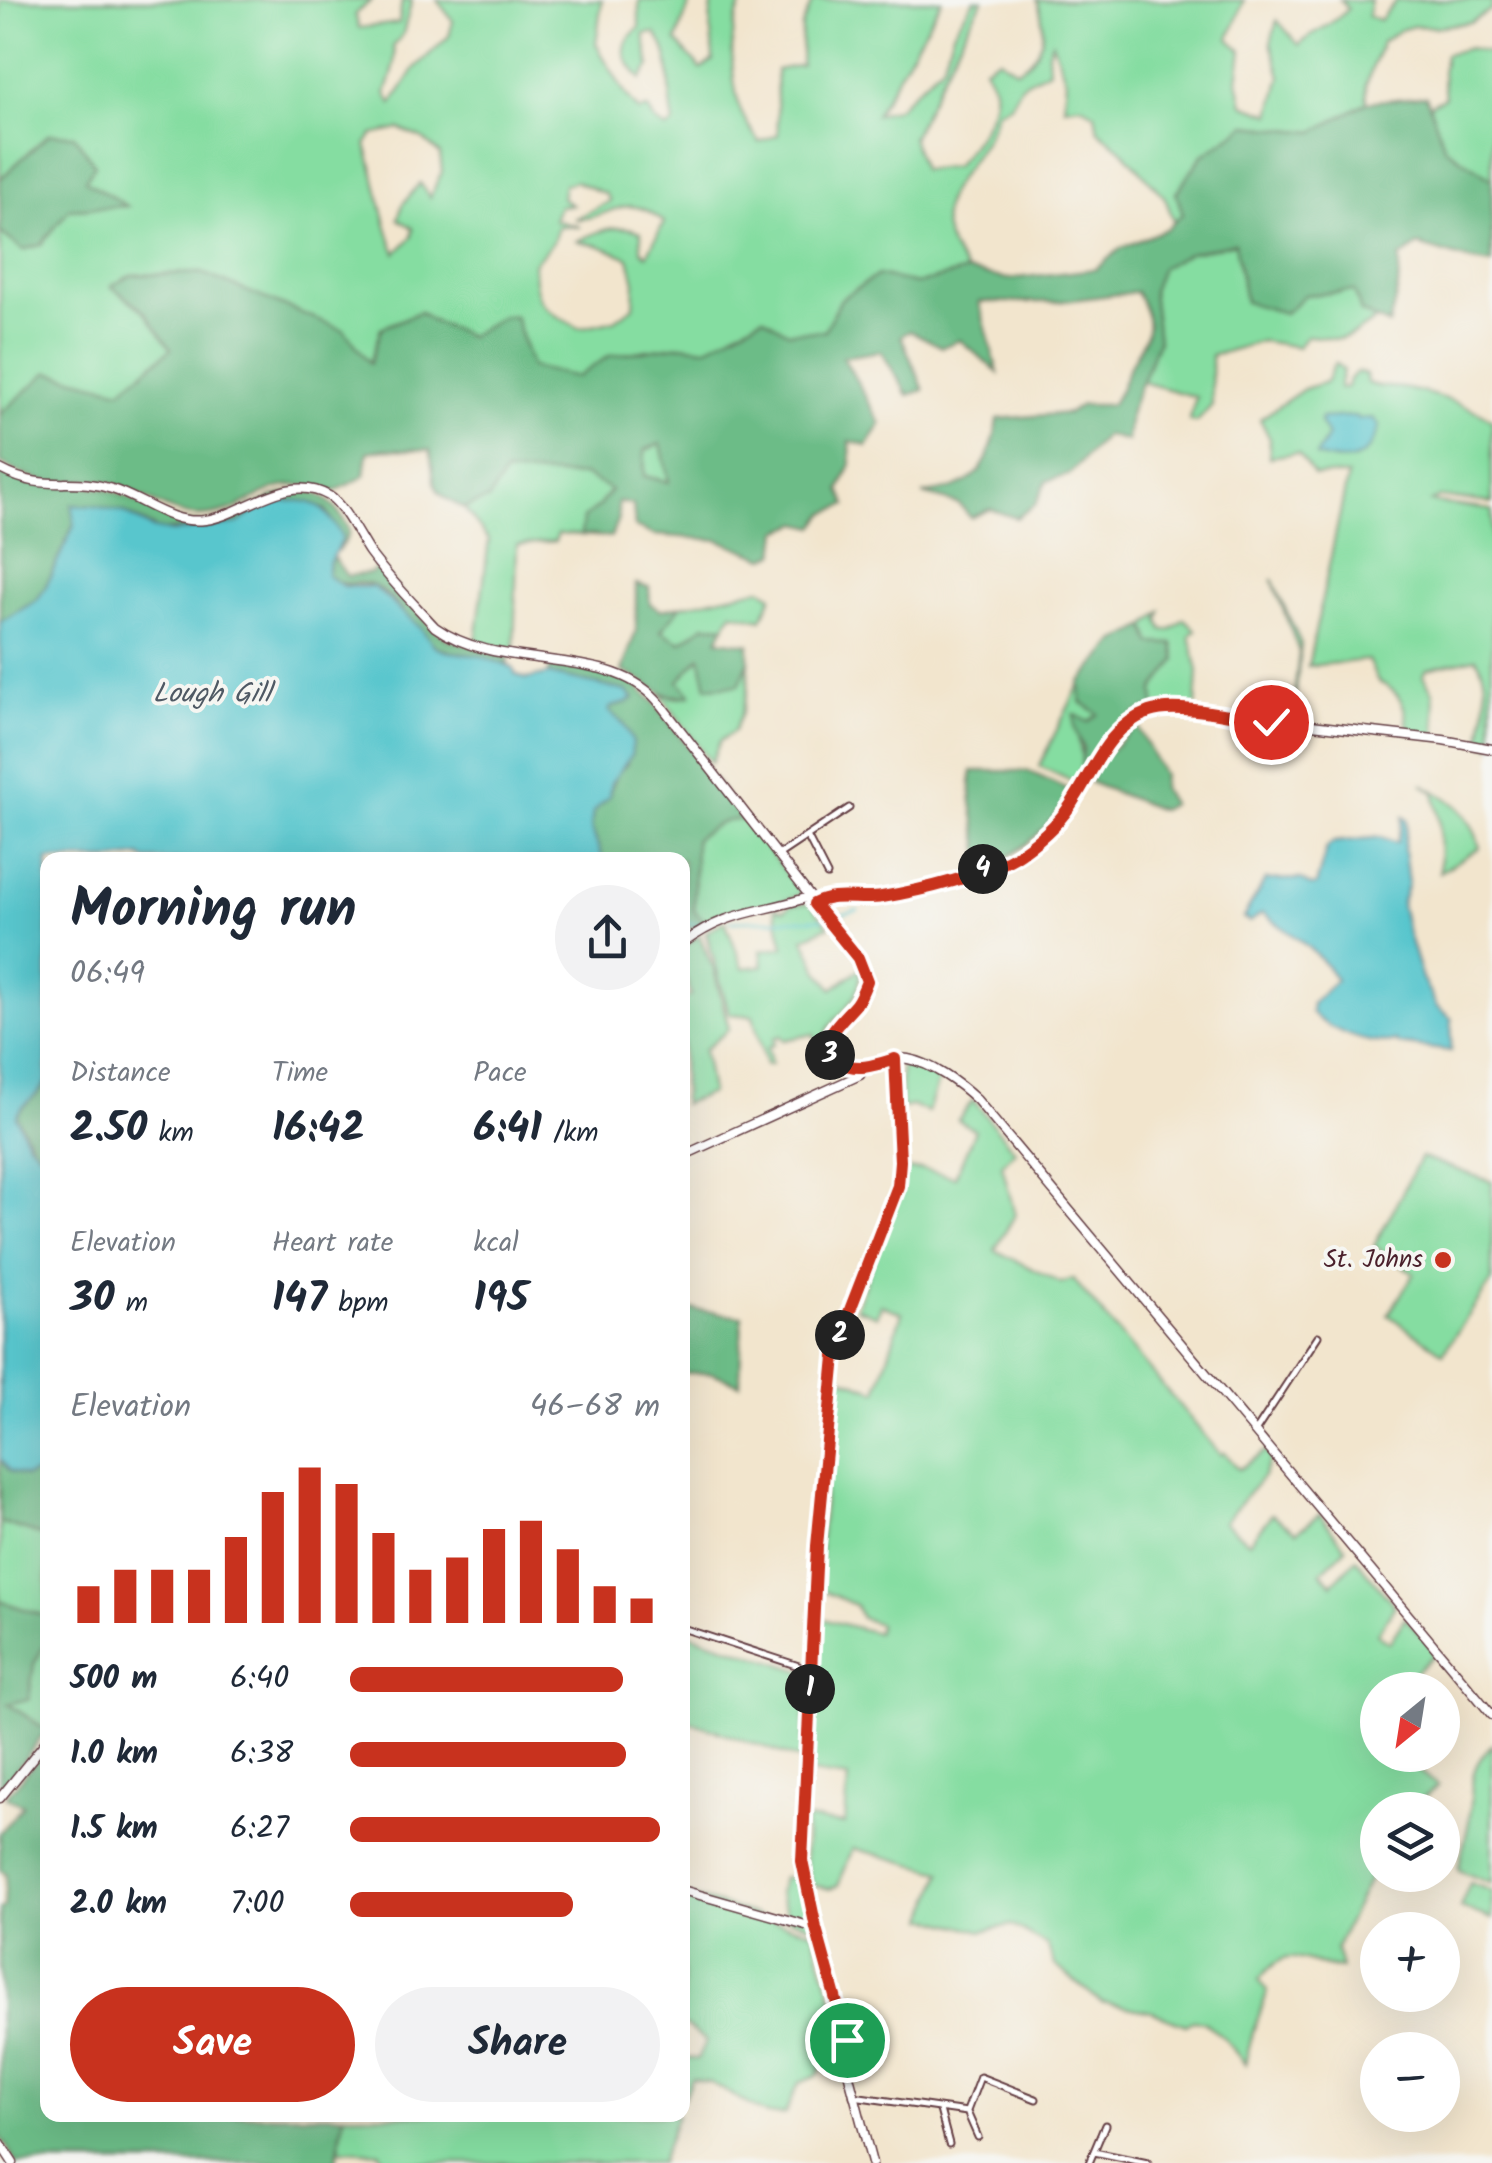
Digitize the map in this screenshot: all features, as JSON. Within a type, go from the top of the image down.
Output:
[{"type":"street","points":[[0,469],[16,478],[48,486],[88,484],[109,488],[178,519],[204,520],[291,489],[330,496],[372,555],[447,636],[519,658],[596,667],[637,680],[858,958],[867,981],[856,1004],[830,1034],[827,1050],[840,1063],[865,1067],[908,1059],[928,1067],[977,1100],[1492,1715]]},
{"type":"street","points":[[690,939],[716,921],[742,912],[830,897],[880,898],[992,867],[1014,857],[1064,814],[1103,749],[1148,712],[1181,710],[1442,740],[1492,750]]},
{"type":"street","points":[[777,856],[850,808]]},
{"type":"street","points":[[807,836],[827,875]]},
{"type":"street","points":[[872,2163],[848,2072],[847,2040],[802,1861],[817,1546],[836,1346],[900,1174],[895,1059]]},
{"type":"street","points":[[690,1152],[860,1076],[865,1067]]},
{"type":"street","points":[[1255,1432],[1318,1336]]},
{"type":"street","points":[[690,1631],[812,1670]]},
{"type":"street","points":[[0,1798],[40,1749]]},
{"type":"street","points":[[690,1892],[816,1928]]},
{"type":"street","points":[[978,2137],[966,2112],[980,2077],[1036,2099]]},
{"type":"street","points":[[854,2096],[966,2112]]},
{"type":"street","points":[[940,2110],[949,2144]]},
{"type":"street","points":[[1089,2163],[1105,2125]]},
{"type":"street","points":[[0,2143],[13,2163]]},
{"type":"street","points":[[1094,2152],[1148,2163]]},
{"type":"green space","points":[[0,0],[372,0],[355,14],[359,28],[399,23],[402,0],[412,0],[403,34],[393,47],[394,64],[386,93],[392,104],[415,68],[449,36],[453,21],[437,0],[602,0],[596,44],[639,111],[648,109],[655,122],[667,129],[674,123],[662,43],[655,33],[644,34],[650,66],[641,79],[625,53],[627,41],[639,28],[639,0],[690,3],[676,41],[701,69],[713,60],[713,2],[744,0],[733,38],[734,80],[740,111],[759,142],[778,135],[776,70],[801,65],[802,26],[813,0],[942,0],[875,115],[897,108],[943,64],[953,32],[974,0],[983,0],[912,138],[922,170],[955,166],[982,130],[994,99],[984,67],[999,58],[1017,70],[1033,56],[1042,30],[1037,0],[1244,0],[1229,39],[1242,51],[1238,80],[1243,104],[1271,114],[1281,76],[1271,43],[1277,20],[1299,45],[1348,9],[1340,0],[1371,0],[1368,16],[1380,20],[1397,0],[1492,0],[1492,9],[1471,22],[1414,26],[1382,42],[1366,84],[1367,102],[1314,132],[1247,125],[1202,156],[1176,193],[1183,214],[1174,222],[1165,198],[1121,149],[1098,130],[1095,114],[1081,105],[1064,107],[1066,80],[1052,42],[1049,70],[1021,85],[1010,105],[997,111],[988,134],[945,205],[944,223],[950,245],[967,271],[916,284],[878,275],[841,299],[824,331],[787,333],[762,317],[706,348],[681,345],[610,356],[577,377],[531,368],[515,317],[503,316],[469,336],[420,312],[381,328],[370,364],[343,330],[202,273],[132,275],[112,287],[144,311],[172,349],[121,390],[48,372],[0,414],[0,232],[23,250],[41,245],[69,209],[125,206],[84,180],[49,134],[0,179]],"holes":[[[400,129],[423,139],[440,154],[442,172],[430,197],[420,183],[402,205],[398,219],[413,228],[412,237],[396,253],[366,145],[372,135]],[[574,181],[606,194],[610,201],[574,219],[628,206],[650,212],[664,222],[647,255],[641,250],[641,232],[633,229],[609,229],[577,241],[629,258],[635,282],[634,306],[615,320],[579,328],[543,304],[536,289],[534,263],[553,242],[558,226],[580,227],[554,220],[559,206],[572,205],[562,198],[564,185]]]},
{"type":"green space","points":[[1470,48],[1492,53],[1492,179],[1445,148],[1429,105],[1445,97],[1445,54]]},
{"type":"green space","points":[[1426,96],[1445,148],[1492,179],[1492,264],[1418,245],[1400,258],[1389,325],[1361,312],[1354,291],[1305,295],[1285,313],[1245,302],[1235,243],[1189,253],[1161,268],[1152,291],[1158,341],[1130,411],[1127,441],[1106,435],[1069,475],[1046,481],[1036,504],[1016,518],[990,509],[971,518],[959,504],[923,494],[955,487],[977,474],[990,452],[998,419],[1069,413],[1081,405],[1111,405],[1147,332],[1146,315],[1136,292],[1056,302],[979,302],[998,373],[960,340],[942,347],[910,331],[901,336],[924,390],[908,395],[881,351],[843,357],[881,424],[867,446],[850,441],[851,464],[840,490],[847,505],[826,513],[815,527],[799,523],[779,531],[776,554],[765,558],[719,540],[654,535],[635,527],[633,505],[618,502],[618,519],[611,537],[581,535],[583,518],[611,490],[585,476],[505,473],[489,499],[464,508],[439,492],[430,450],[368,452],[365,476],[334,492],[292,485],[222,513],[203,516],[179,513],[111,483],[43,481],[0,463],[0,414],[48,372],[121,390],[171,349],[144,311],[111,286],[132,275],[202,273],[344,330],[370,363],[381,328],[420,312],[469,336],[503,316],[515,317],[531,367],[577,377],[609,356],[681,345],[706,348],[763,317],[788,332],[824,331],[841,299],[878,275],[916,284],[967,271],[1008,279],[1096,269],[1121,248],[1166,229],[1183,214],[1176,193],[1202,156],[1247,125],[1314,132],[1367,102]],"holes":[[[661,444],[669,482],[644,476],[645,450]]]},
{"type":"green space","points":[[49,134],[74,135],[95,165],[85,180],[127,206],[69,209],[41,245],[23,250],[0,232],[0,179]]},
{"type":"green space","points":[[1235,243],[1305,295],[1355,291],[1361,312],[1376,319],[1339,339],[1306,336],[1298,347],[1262,341],[1211,356],[1212,405],[1197,422],[1189,421],[1196,397],[1142,382],[1158,341],[1152,291],[1160,268],[1189,253]]},
{"type":"green space","points":[[1335,363],[1343,370],[1339,388],[1347,387],[1357,372],[1366,375],[1367,383],[1372,385],[1440,397],[1492,420],[1492,503],[1439,497],[1431,502],[1492,510],[1492,746],[1480,743],[1486,688],[1476,658],[1427,669],[1423,676],[1433,692],[1437,737],[1408,733],[1402,702],[1393,690],[1378,682],[1368,660],[1308,666],[1348,475],[1314,475],[1298,453],[1269,457],[1270,439],[1260,419],[1304,389],[1326,382]]},
{"type":"green space","points":[[661,443],[670,482],[644,476],[645,450]]},
{"type":"green space","points":[[0,472],[31,484],[97,487],[165,515],[198,523],[235,514],[274,497],[311,492],[328,500],[346,524],[348,536],[337,551],[342,537],[325,509],[300,503],[265,505],[236,524],[160,531],[124,512],[72,505],[74,524],[45,588],[37,600],[0,622]]},
{"type":"green space","points":[[504,473],[585,476],[611,489],[584,518],[581,535],[558,534],[555,541],[517,545],[514,653],[476,641],[489,540],[464,508],[489,499]]},
{"type":"green space","points":[[332,556],[347,576],[371,573],[378,567],[432,628],[447,639],[508,657],[508,665],[439,648],[379,589],[344,584],[327,575]]},
{"type":"green space","points":[[1272,579],[1301,644],[1293,720],[1287,718],[1292,712],[1299,652]]},
{"type":"green space","points":[[636,584],[649,587],[650,604],[661,610],[681,606],[661,631],[681,642],[705,625],[725,626],[718,640],[749,644],[749,661],[739,685],[707,687],[700,657],[679,681],[691,695],[663,693],[622,671],[636,631]]},
{"type":"green space","points":[[761,588],[772,596],[762,619],[732,613],[725,626],[705,625],[681,643],[661,631],[681,606]]},
{"type":"green space","points":[[1161,612],[1163,630],[1170,630],[1184,619],[1196,630],[1190,636],[1198,671],[1196,706],[1155,707],[1151,643],[1146,626]]},
{"type":"green space","points":[[1146,626],[1151,643],[1173,644],[1176,660],[1154,690],[1155,707],[1121,726],[1093,757],[1080,780],[1083,747],[1075,730],[1074,714],[1088,722],[1098,714],[1081,702],[1080,683],[1115,642]]},
{"type":"green space","points":[[700,657],[707,686],[739,685],[749,661],[742,713],[734,731],[720,741],[711,763],[661,695],[679,698],[690,694],[678,681]]},
{"type":"green space","points":[[550,666],[593,670],[634,683],[654,702],[745,820],[718,824],[695,839],[694,910],[706,923],[690,928],[690,852],[600,852],[591,827],[593,812],[608,797],[616,774],[627,764],[624,724],[609,711],[626,691],[549,674]]},
{"type":"green space","points":[[1080,683],[1081,702],[1099,714],[1088,722],[1076,715],[1082,764],[1078,784],[1039,766]]},
{"type":"green space","points":[[1137,725],[1163,775],[1162,788],[1171,804],[1160,810],[1089,782],[1097,763]]},
{"type":"green space","points":[[972,771],[1028,771],[1074,792],[1046,826],[1020,849],[994,862],[981,862],[971,794]]},
{"type":"green space","points":[[1422,784],[1459,808],[1472,825],[1480,848],[1440,872],[1434,792]]},
{"type":"green space","points":[[731,819],[745,820],[802,894],[779,903],[723,914],[706,923],[694,911],[695,839],[712,826]]},
{"type":"green space","points":[[810,903],[829,926],[804,938],[818,970],[833,989],[860,968],[860,981],[852,1001],[832,1024],[822,1044],[817,1047],[814,1034],[774,1038],[775,1044],[768,1047],[771,1064],[766,1065],[753,1016],[729,1014],[706,932],[725,921],[743,968],[763,966],[761,950],[784,947],[775,908],[784,910]]},
{"type":"green space","points":[[699,936],[714,970],[729,1029],[704,1050],[711,1093],[690,1101],[691,995],[690,942]]},
{"type":"green space","points":[[901,1063],[924,1069],[939,1079],[928,1112],[912,1106],[901,1108]]},
{"type":"green space","points":[[40,1091],[40,1155],[16,1116]]},
{"type":"green space","points":[[973,1100],[1015,1151],[1002,1165],[1015,1215],[995,1250],[1061,1283],[1073,1279],[1221,1455],[1224,1452],[1239,1469],[1266,1451],[1271,1458],[1263,1476],[1224,1522],[1249,1542],[1272,1514],[1297,1532],[1320,1514],[1346,1548],[1321,1572],[1332,1584],[1356,1559],[1395,1606],[1377,1634],[1389,1643],[1405,1618],[1434,1650],[1435,1654],[1416,1672],[1360,1672],[1360,1772],[1421,1772],[1438,1786],[1430,1792],[1360,1792],[1363,1892],[1336,1948],[1341,1968],[1288,1958],[1270,1968],[1259,1980],[1268,1991],[1245,2064],[1224,2038],[1204,2022],[1186,2025],[1152,2012],[1101,2002],[1055,1965],[1047,1945],[1012,1925],[982,1931],[926,1918],[942,1872],[853,1848],[838,1886],[830,1889],[812,1885],[805,1861],[806,1819],[845,1824],[848,1778],[810,1773],[819,1618],[877,1633],[879,1624],[861,1618],[855,1605],[821,1590],[820,1544],[835,1375],[877,1391],[902,1313],[881,1305],[877,1316],[856,1308],[905,1170],[922,1169],[955,1177],[975,1130],[958,1120]]},
{"type":"green space","name":"St. Johns","points":[[1421,1157],[1492,1182],[1492,1281],[1443,1353],[1388,1315],[1414,1274],[1374,1246]]},
{"type":"green space","points":[[690,1309],[742,1316],[740,1384],[712,1373],[690,1373]]},
{"type":"green space","points":[[0,1459],[10,1471],[40,1464],[40,1535],[0,1522]]},
{"type":"green space","points":[[0,1522],[40,1535],[40,1615],[0,1601]]},
{"type":"green space","points":[[0,1601],[40,1614],[40,1653],[34,1664],[29,1699],[8,1704],[40,1725],[40,1739],[0,1791]]},
{"type":"green space","points":[[690,1634],[808,1673],[802,1760],[690,1721]]},
{"type":"green space","points":[[40,1653],[40,1725],[7,1703],[29,1698],[34,1664]]},
{"type":"green space","points":[[1492,1745],[1492,1884],[1460,1871],[1472,1781],[1483,1755]]},
{"type":"green space","points":[[40,1758],[40,2122],[343,2122],[336,2163],[16,2163],[0,2136],[0,1909],[4,1907],[6,1874],[0,1871],[0,1833],[23,1805],[6,1797]]},
{"type":"green space","points":[[783,1877],[801,1879],[816,1928],[783,1916],[787,1913],[779,1893]]},
{"type":"green space","points":[[1470,1883],[1492,1891],[1492,1919],[1460,1907]]},
{"type":"green space","points":[[690,1896],[813,1932],[845,2050],[835,2048],[817,2076],[799,2083],[785,2114],[767,2115],[711,2083],[690,2082],[690,2058],[698,2059],[706,2041],[690,2029]]},
{"type":"green space","points":[[343,2122],[675,2122],[660,2163],[385,2163],[380,2152],[339,2150]]},
{"type":"water","points":[[1321,418],[1373,418],[1379,426],[1370,447],[1348,460],[1316,456],[1328,436]]},
{"type":"water","name":"Lough Gill","points":[[296,501],[321,508],[342,537],[327,575],[343,586],[374,587],[445,651],[482,656],[513,668],[515,674],[526,679],[549,674],[626,691],[634,698],[609,711],[624,724],[633,742],[631,756],[611,783],[609,797],[593,812],[591,827],[600,852],[40,852],[40,1091],[16,1116],[28,1142],[40,1153],[40,1468],[26,1477],[10,1471],[0,1459],[0,622],[37,600],[45,588],[74,525],[72,505],[124,512],[151,528],[172,532],[236,524],[269,503]]},
{"type":"water","points":[[1403,817],[1407,820],[1404,850],[1408,883],[1401,904],[1421,976],[1437,1007],[1452,1019],[1451,1051],[1396,1041],[1364,1040],[1318,1019],[1311,1012],[1312,1003],[1336,980],[1329,970],[1303,943],[1262,913],[1250,922],[1243,918],[1265,880],[1301,879],[1316,885],[1327,847],[1334,842],[1381,837],[1397,843]]},
{"type":"waterway","points":[[834,916],[858,910]]},
{"type":"waterway","points":[[730,921],[823,919]]},
{"type":"waterway","points":[[690,923],[703,925]]},
{"type":"place","name":"St. Johns","points":[[1443,1260]]},
{"type":"route","points":[[847,2040],[802,1861],[817,1546],[836,1346],[898,1186],[900,1161],[895,1059],[865,1067],[851,1066],[840,1063],[827,1050],[830,1034],[856,1004],[867,981],[858,958],[814,904],[830,897],[880,898],[960,878],[1014,857],[1064,814],[1103,749],[1148,712],[1181,710],[1271,722]]}]
